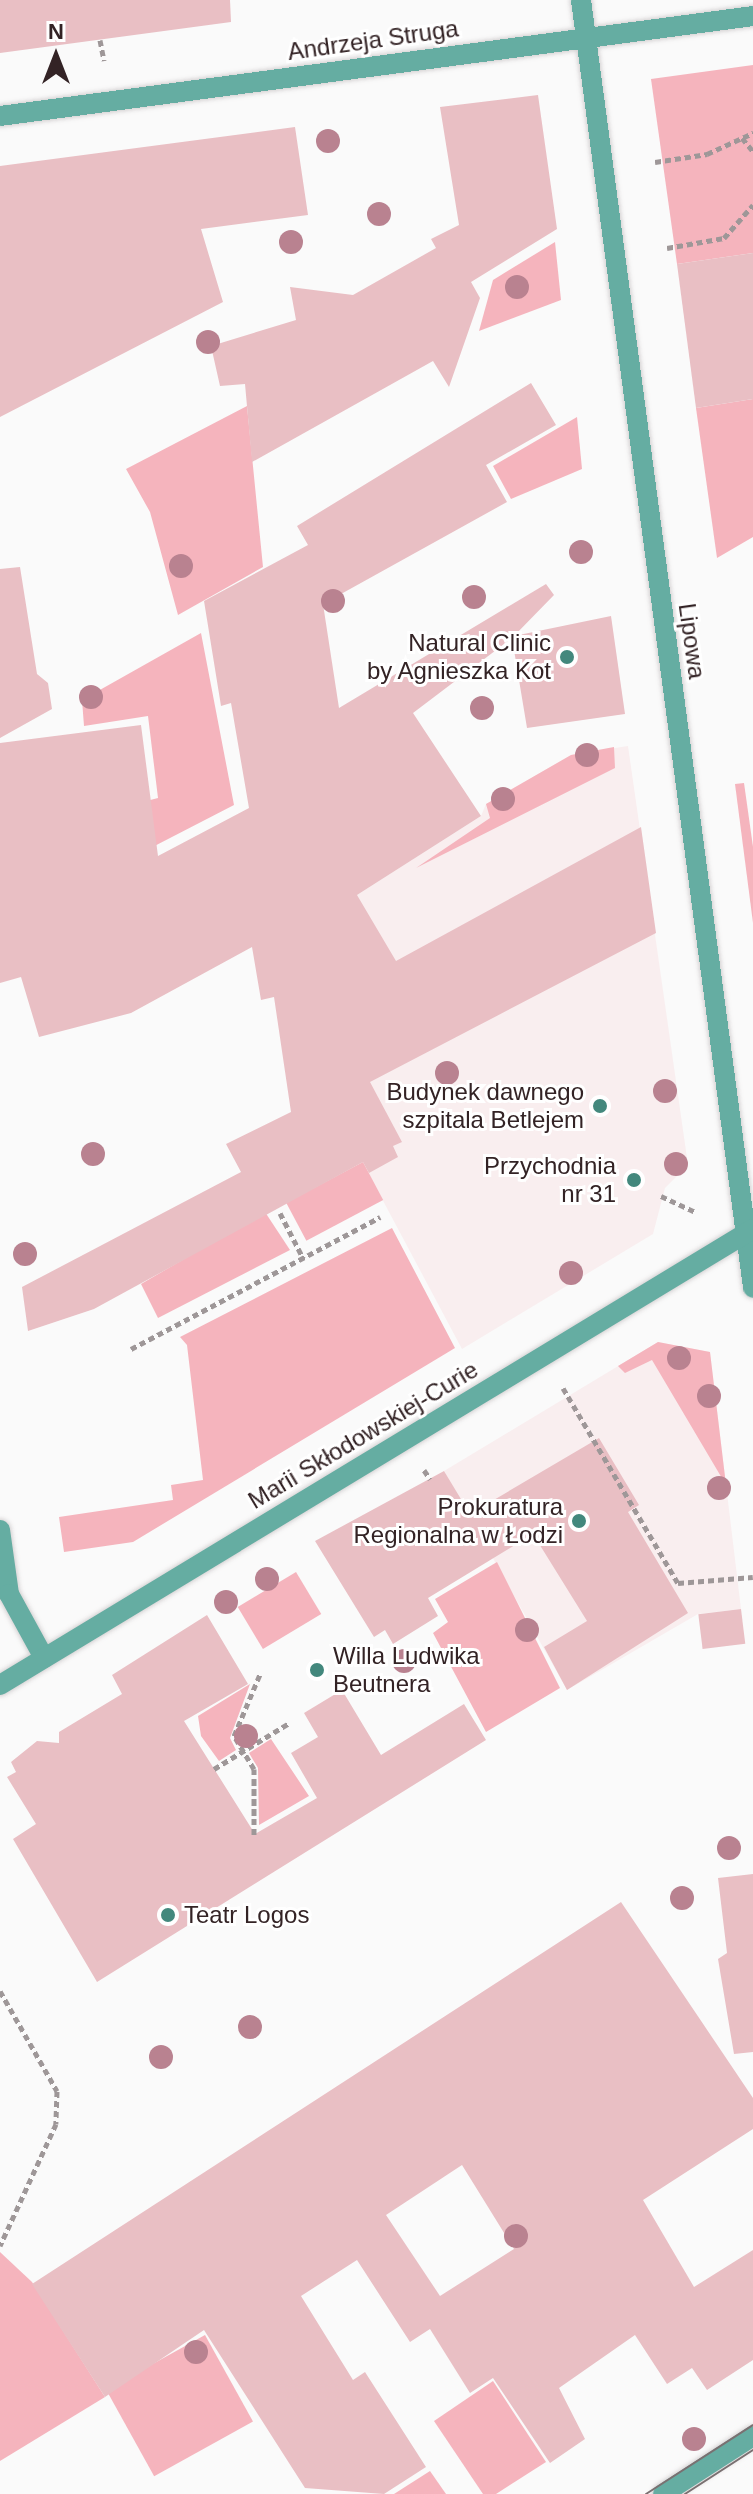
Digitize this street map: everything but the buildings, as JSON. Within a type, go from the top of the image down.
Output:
[{"type":"street","name":"Lipowa","points":[[581,0],[749,1232],[753,1288]]},
{"type":"street","name":"Andrzeja Struga","points":[[0,116],[753,16]]},
{"type":"street","name":"Marii Skłodowskiej-Curie","points":[[0,1685],[749,1232]]},
{"type":"street","points":[[0,1530],[9,1594],[44,1658]]},
{"type":"street","points":[[663,2494],[753,2436]]},
{"type":"path","points":[[100,40],[104,61]]},
{"type":"path","points":[[655,162],[707,154],[753,133]]},
{"type":"path","points":[[742,138],[753,151]]},
{"type":"path","points":[[667,248],[724,238],[753,205]]},
{"type":"path","points":[[661,1196],[696,1212]]},
{"type":"path","points":[[280,1213],[303,1258]]},
{"type":"path","points":[[131,1349],[380,1217]]},
{"type":"path","points":[[563,1388],[622,1494],[678,1583],[753,1577]]},
{"type":"path","points":[[424,1470],[430,1479]]},
{"type":"path","points":[[254,1835],[254,1769],[234,1736],[260,1674]]},
{"type":"path","points":[[214,1769],[289,1723]]},
{"type":"path","points":[[0,1991],[57,2091],[56,2124],[0,2246]]},
{"type":"shaded area","points":[[753,65],[753,253],[677,264],[651,79]]},
{"type":"shaded area","points":[[555,242],[561,300],[479,331],[493,280]]},
{"type":"shaded area","points":[[753,399],[753,537],[717,558],[696,408]]},
{"type":"shaded area","points":[[247,406],[263,567],[178,615],[150,512],[126,469]]},
{"type":"shaded area","points":[[577,417],[582,469],[511,499],[493,466]]},
{"type":"shaded area","points":[[201,633],[234,805],[139,854],[131,805],[158,798],[148,716],[84,726],[82,700]]},
{"type":"shaded area","points":[[628,746],[688,1165],[665,1188],[653,1234],[462,1349],[340,1120],[310,925],[481,816],[486,804],[571,755]]},
{"type":"shaded area","points":[[614,747],[615,768],[416,868],[490,818],[486,804],[571,755]]},
{"type":"shaded area","points":[[744,783],[753,847],[753,923],[735,784]]},
{"type":"shaded area","points":[[363,1162],[383,1200],[306,1241],[286,1203]]},
{"type":"shaded area","points":[[265,1212],[290,1250],[158,1318],[141,1284]]},
{"type":"shaded area","points":[[392,1228],[455,1348],[133,1542],[64,1552],[59,1517],[173,1500],[171,1485],[203,1480],[187,1345],[180,1337]]},
{"type":"shaded area","points":[[658,1342],[710,1352],[741,1609],[698,1614],[567,1690],[444,1471]]},
{"type":"shaded area","points":[[658,1342],[710,1352],[726,1485],[652,1360],[625,1373],[618,1366]]},
{"type":"shaded area","points":[[497,1562],[560,1688],[486,1732],[433,1633],[448,1622],[435,1599]]},
{"type":"shaded area","points":[[296,1572],[321,1614],[263,1649],[238,1607]]},
{"type":"shaded area","points":[[250,1684],[230,1738],[236,1750],[219,1761],[201,1736],[198,1716]]},
{"type":"shaded area","points":[[271,1739],[309,1796],[259,1825],[258,1768],[249,1753]]},
{"type":"shaded area","points":[[0,2252],[32,2282],[105,2397],[0,2461]]},
{"type":"shaded area","points":[[205,2335],[253,2422],[154,2476],[106,2390]]},
{"type":"shaded area","points":[[493,2381],[546,2462],[496,2494],[483,2494],[434,2421]]},
{"type":"shaded area","points":[[430,2471],[446,2494],[394,2494]]},
{"type":"tram line","points":[[646,2494],[753,2425]]},
{"type":"tram line","points":[[685,2494],[753,2450]]},
{"type":"place","name":"Natural Clinic by Agnieszka Kot","points":[[567,657]]},
{"type":"place","name":"Budynek dawnego szpitala Betlejem","points":[[600,1106]]},
{"type":"place","name":"Przychodnia nr 31","points":[[634,1180]]},
{"type":"place","name":"Prokuratura Regionalna w Łodzi","points":[[579,1521]]},
{"type":"place","name":"Willa Ludwika Beutnera","points":[[317,1670]]},
{"type":"place","name":"Teatr Logos","points":[[168,1915]]}]
